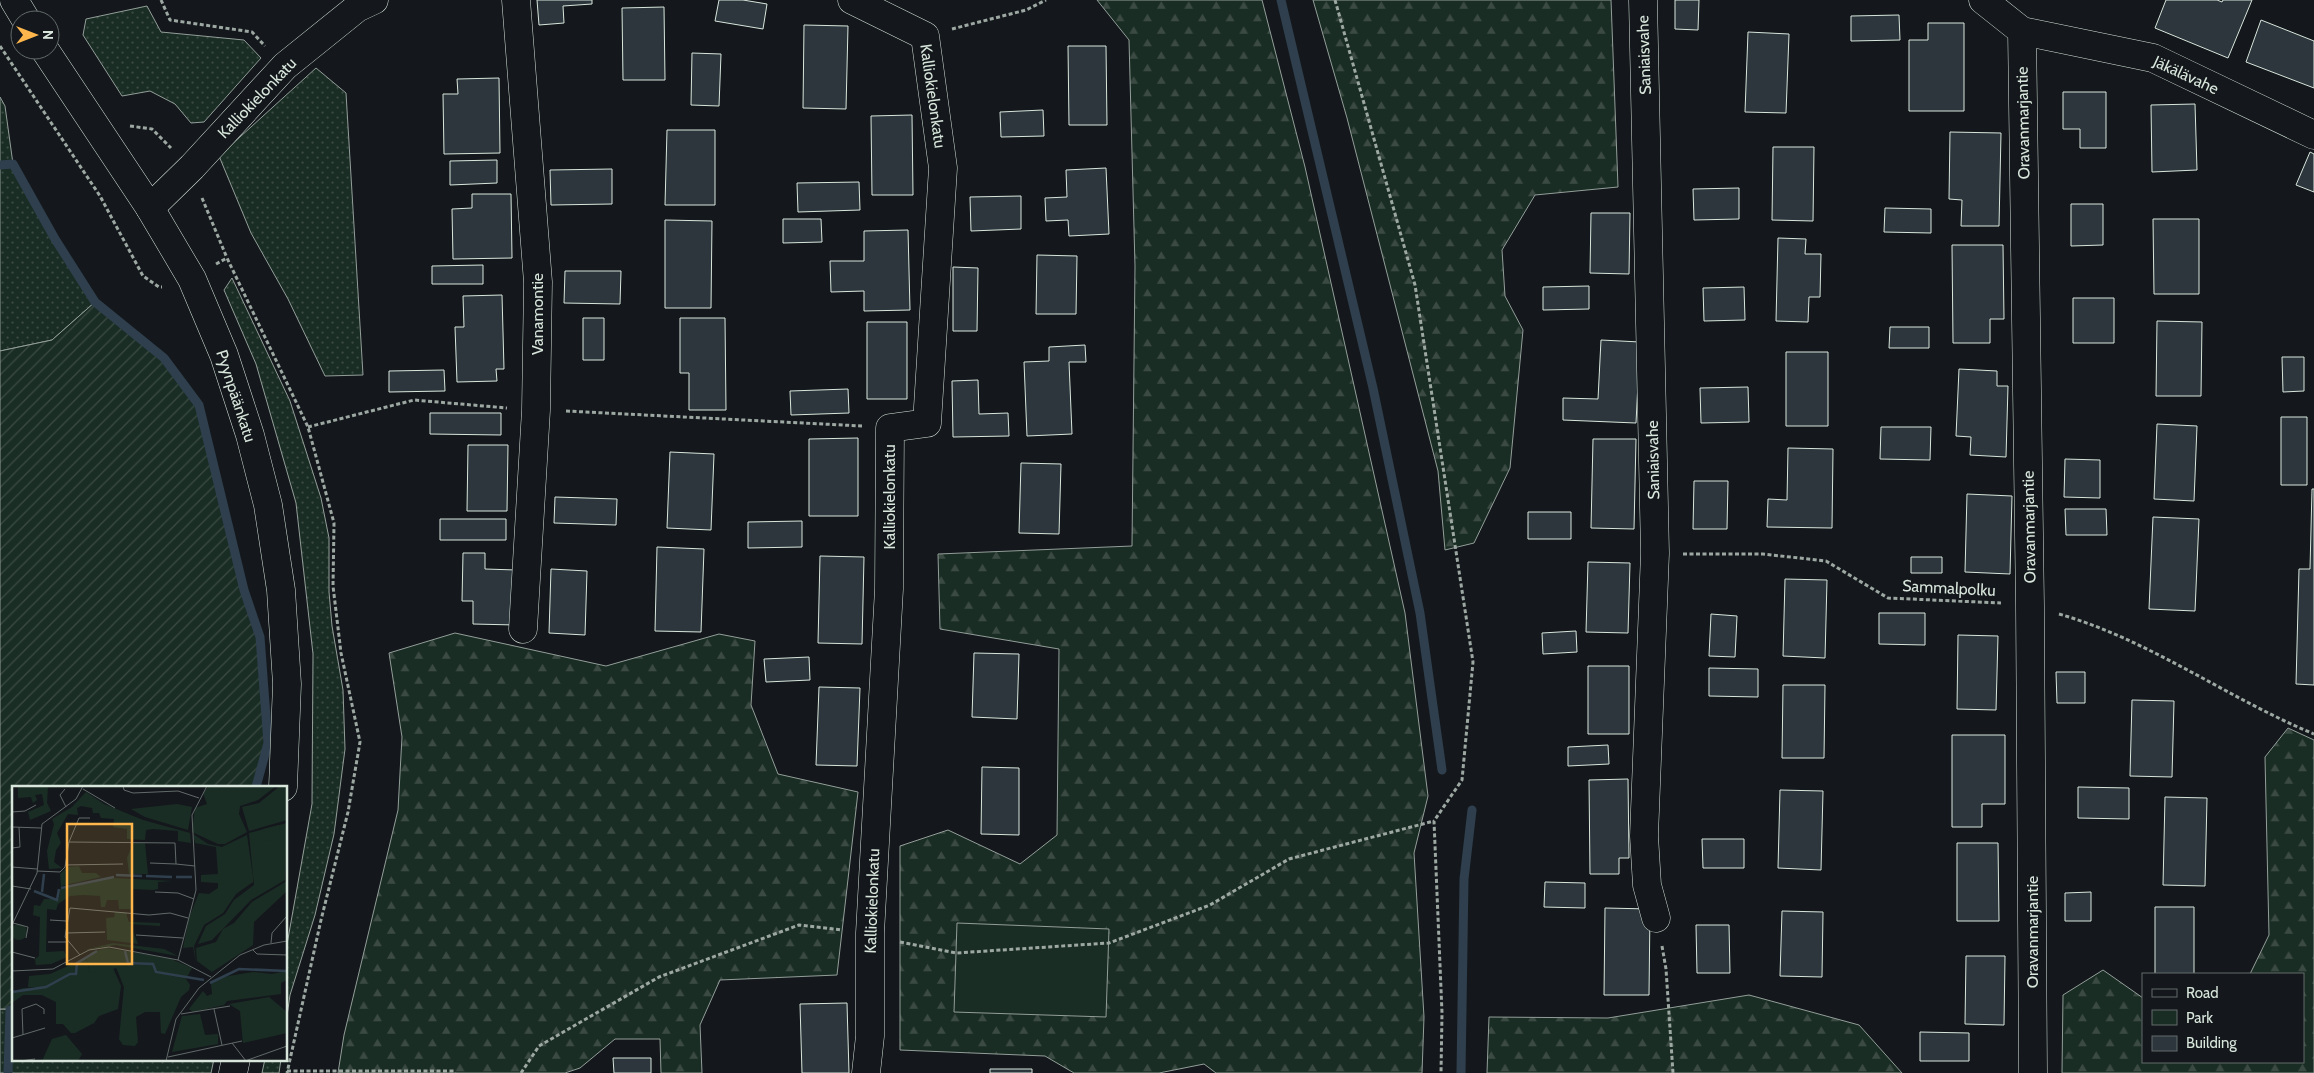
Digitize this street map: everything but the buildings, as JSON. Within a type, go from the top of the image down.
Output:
[{"type":"street","name":"Vanamontie","points":[[516,0],[538,282],[536,410],[523,629]]},
{"type":"street","name":"Kalliokielonkatu","points":[[852,0],[925,36],[944,168],[927,423],[890,428],[889,589],[870,933],[870,1036],[866,1073]]},
{"type":"street","name":"Saniaisvahe","points":[[1643,0],[1655,553],[1644,836],[1647,886],[1656,918]]},
{"type":"street","points":[[1983,0],[2022,31]]},
{"type":"street","name":"Kalliokielonkatu","points":[[150,208],[192,166],[284,66],[362,3]]},
{"type":"street","name":"Jäkälävahe","points":[[2022,31],[2153,58],[2314,135]]},
{"type":"street","name":"Oravanmarjantie","points":[[2022,31],[2030,606],[2033,1073]]},
{"type":"street","name":"Pyynpäänkatu","points":[[52,60],[150,208],[192,279],[224,355],[250,435],[268,505],[281,590],[287,684],[283,786]]},
{"type":"street","points":[[233,1073],[236,1060]]},
{"type":"path","points":[[161,0],[170,20],[252,32],[284,66]]},
{"type":"path","points":[[925,36],[1026,10],[1046,0]]},
{"type":"path","points":[[1335,0],[1415,286],[1473,662],[1462,780],[1434,821],[1442,1013],[1441,1073]]},
{"type":"path","points":[[308,427],[414,400],[536,410],[890,428]]},
{"type":"path","name":"Sammalpolku","points":[[1655,553],[1763,554],[1826,561],[1888,598],[1958,600],[2030,606],[2069,617],[2116,634],[2225,689],[2276,718],[2314,734]]},
{"type":"path","points":[[521,1073],[539,1046],[659,978],[799,925],[870,933],[908,944],[956,953],[1109,943],[1210,905],[1289,859],[1434,821]]},
{"type":"path","points":[[1656,918],[1666,969],[1673,1073]]},
{"type":"path","points":[[287,1071],[454,1071],[455,1073]]},
{"type":"green space","points":[[1097,0],[1262,0],[1305,167],[1405,613],[1428,796],[1414,853],[1424,1017],[1422,1073],[1216,1073],[1204,1064],[1159,1073],[1074,1073],[1045,1056],[900,1050],[900,846],[948,830],[1020,864],[1057,835],[1059,649],[940,629],[938,554],[1132,546],[1135,266],[1129,40]]},
{"type":"green space","points":[[1313,0],[1611,0],[1618,187],[1535,195],[1502,250],[1505,296],[1523,330],[1510,468],[1474,543],[1445,550],[1438,471],[1347,118]]},
{"type":"green space","points":[[147,6],[161,32],[244,40],[261,58],[204,122],[191,123],[175,104],[150,91],[122,96],[83,35],[86,19]]},
{"type":"green space","points":[[316,68],[346,93],[363,375],[325,376],[288,299],[251,233],[219,156]]},
{"type":"green space","points":[[0,97],[5,106],[13,164],[55,239],[95,302],[52,340],[0,351]]},
{"type":"green space","points":[[232,278],[290,401],[321,498],[329,538],[329,592],[332,626],[343,690],[345,749],[334,834],[315,915],[290,995],[288,1009],[288,939],[312,804],[313,654],[296,503],[256,364],[224,290]]},
{"type":"green space","points":[[95,302],[164,358],[199,405],[244,590],[260,637],[268,743],[256,786],[12,786],[12,1009],[0,1009],[0,351],[52,340]]},
{"type":"green space","points":[[455,633],[606,666],[719,634],[755,641],[751,705],[778,774],[858,792],[837,975],[720,980],[700,1025],[702,1073],[661,1073],[660,1039],[615,1039],[580,1068],[565,1073],[338,1073],[344,1035],[398,810],[402,737],[389,653]]},
{"type":"green space","points":[[2288,728],[2314,740],[2314,1073],[2062,1073],[2063,995],[2103,970],[2142,997],[2142,1063],[2304,1063],[2304,973],[2250,973],[2269,935],[2265,757]]},
{"type":"green space","points":[[957,923],[1109,929],[1106,1017],[954,1012]]},
{"type":"green space","points":[[1749,995],[1859,1025],[1902,1073],[1487,1073],[1489,1017],[1608,1018]]},
{"type":"green space","points":[[0,1009],[12,1009],[12,1060],[214,1060],[211,1073],[0,1073]]},
{"type":"green space","points":[[265,1060],[281,1060],[279,1073],[262,1073]]},
{"type":"waterway","points":[[1281,0],[1373,388],[1420,613],[1442,770]]},
{"type":"waterway","points":[[0,165],[13,164],[55,239],[95,302],[164,358],[199,405],[244,590],[260,637],[268,743],[256,786]]},
{"type":"waterway","points":[[1461,1073],[1464,879],[1472,810]]},
{"type":"waterway","points":[[8,1073],[10,1010],[12,1010]]}]
